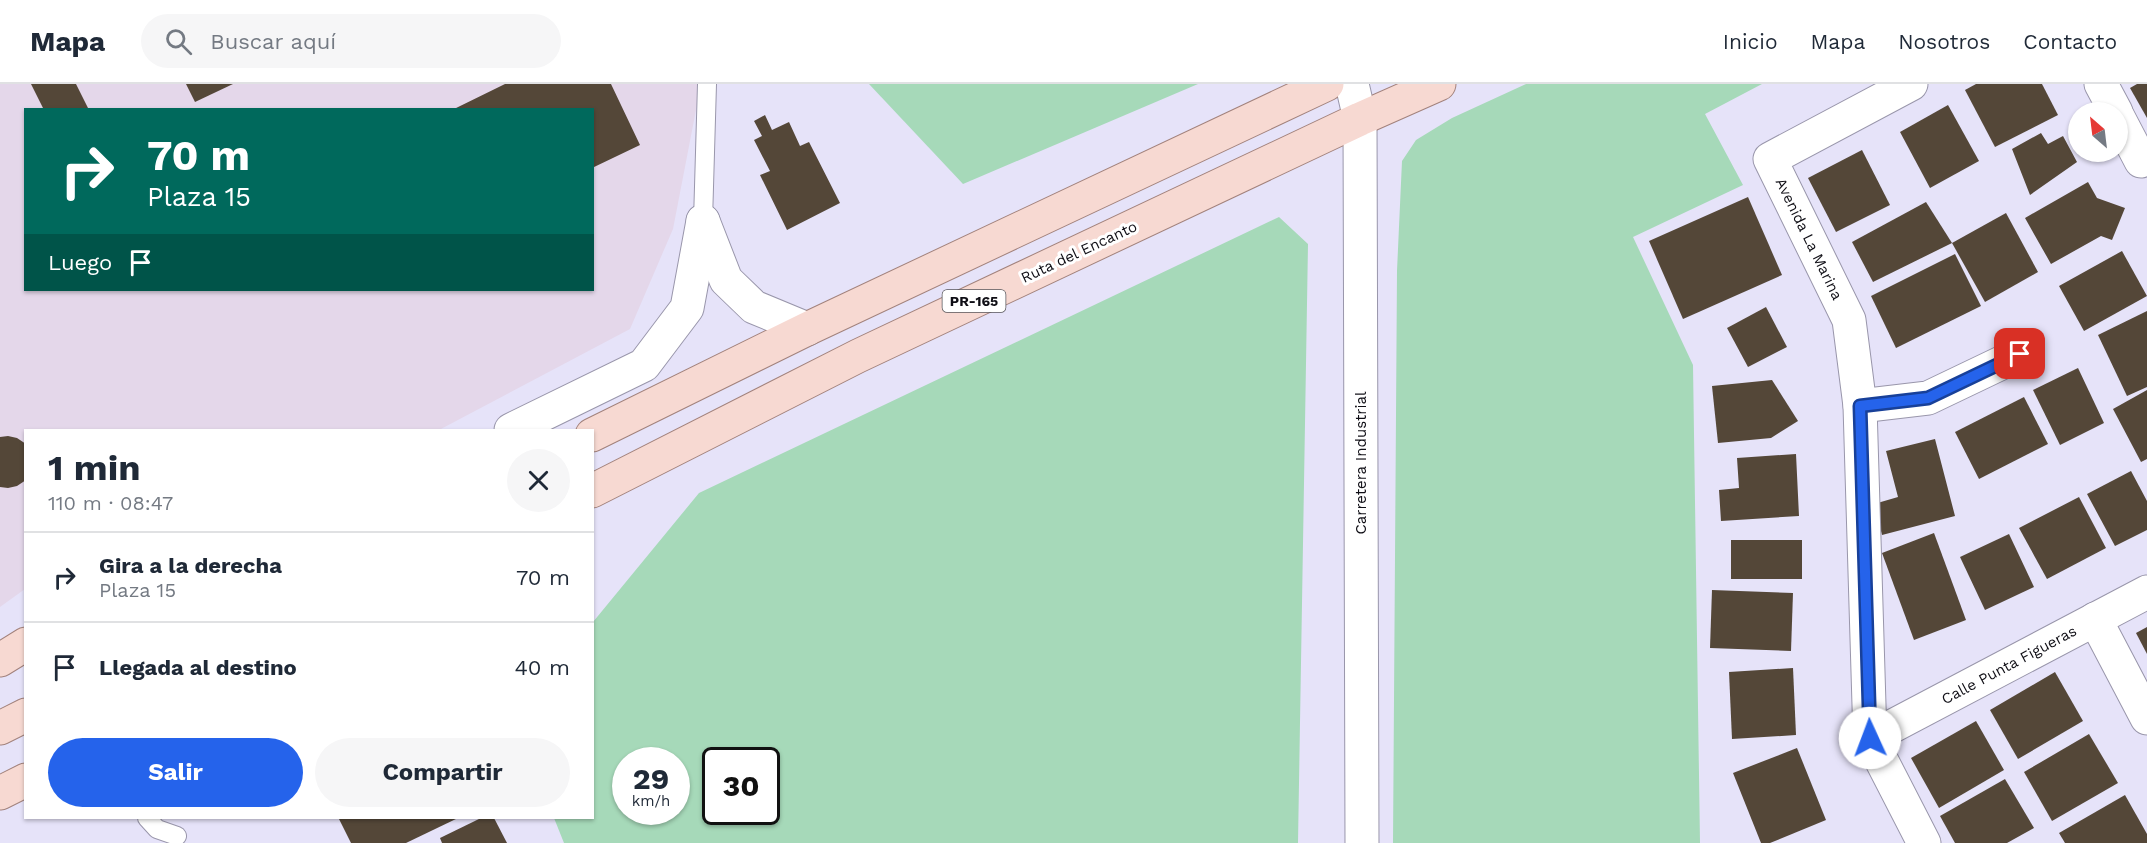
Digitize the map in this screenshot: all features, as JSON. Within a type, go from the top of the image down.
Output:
[{"type":"main road","points":[[594,434],[807,329],[1327,84]]},
{"type":"main road","name":"Ruta del Encanto","points":[[594,490],[858,356],[1360,119],[1440,84]]},
{"type":"main road","points":[[0,660],[24,645]]},
{"type":"main road","points":[[0,728],[24,716]]},
{"type":"main road","points":[[0,793],[24,781]]},
{"type":"street","name":"Carretera Industrial","points":[[1352,84],[1360,119],[1362,843]]},
{"type":"street","name":"Avenida La Marina","points":[[1860,406],[1849,320],[1770,159],[1911,84]]},
{"type":"street","points":[[2101,84],[2111,102]]},
{"type":"street","points":[[2128,136],[2141,161]]},
{"type":"street","points":[[703,221],[726,280],[754,307],[807,329]]},
{"type":"street","points":[[513,429],[644,365],[687,308],[703,221]]},
{"type":"street","points":[[1924,843],[1870,738],[1860,406],[1928,398],[2020,354]]},
{"type":"street","name":"Calle Punta Figueras","points":[[1870,738],[2147,592]]},
{"type":"street","points":[[2095,619],[2147,718]]},
{"type":"lane","points":[[703,221],[707,84]]},
{"type":"lane","points":[[148,819],[157,829],[178,832]]},
{"type":"shaded area","points":[[0,84],[701,84],[673,229],[630,329],[441,429],[24,429],[24,590],[0,607]]},
{"type":"green space","points":[[869,84],[1198,84],[963,184]]},
{"type":"green space","points":[[1526,84],[1762,84],[1705,114],[1743,185],[1633,237],[1693,365],[1700,843],[1393,843],[1397,271],[1402,161],[1416,140],[1452,118]]},
{"type":"green space","points":[[1279,217],[1308,244],[1298,843],[564,843],[554,819],[594,819],[594,621],[699,493]]},
{"type":"building","points":[[31,84],[76,84],[88,108],[43,108]]},
{"type":"building","points":[[186,84],[233,84],[195,102]]},
{"type":"building","points":[[505,84],[611,84],[640,145],[594,167],[594,108],[456,108]]},
{"type":"building","points":[[1976,84],[2042,84],[2058,115],[1995,147],[1965,90]]},
{"type":"building","points":[[2137,84],[2147,84],[2147,118],[2130,88]]},
{"type":"building","points":[[1948,105],[1979,161],[1930,188],[1900,132]]},
{"type":"building","points":[[765,115],[772,130],[789,122],[800,146],[809,142],[840,203],[787,230],[760,175],[770,171],[754,140],[762,136],[754,121]]},
{"type":"building","points":[[2041,133],[2048,144],[2063,136],[2068,145],[2068,162],[2077,162],[2030,195],[2012,149]]},
{"type":"building","points":[[1862,150],[1890,205],[1836,232],[1808,178]]},
{"type":"building","points":[[2088,182],[2097,198],[2125,208],[2112,240],[2101,236],[2051,264],[2025,218]]},
{"type":"building","points":[[1748,197],[1782,275],[1683,319],[1649,241]]},
{"type":"building","points":[[1926,202],[1952,243],[1873,282],[1852,242]]},
{"type":"building","points":[[2006,213],[2038,272],[1985,302],[1952,243]]},
{"type":"building","points":[[2122,251],[2147,296],[2084,331],[2059,286]]},
{"type":"building","points":[[1955,254],[1981,306],[1896,348],[1871,296]]},
{"type":"building","points":[[1766,307],[1787,347],[1748,367],[1727,328]]},
{"type":"building","points":[[2147,311],[2147,387],[2127,396],[2098,335]]},
{"type":"building","points":[[2078,368],[2104,423],[2060,445],[2033,390]]},
{"type":"building","points":[[1772,380],[1798,421],[1771,438],[1718,443],[1712,386]]},
{"type":"building","points":[[2147,390],[2147,459],[2141,462],[2113,409]]},
{"type":"building","points":[[2024,397],[2048,444],[1979,479],[1955,432]]},
{"type":"building","points":[[0,437],[17,438],[24,443],[24,481],[17,486],[0,487]]},
{"type":"building","points":[[1935,439],[1955,516],[1882,535],[1874,504],[1898,497],[1886,451]]},
{"type":"building","points":[[1796,454],[1799,516],[1721,521],[1719,490],[1739,488],[1737,458]]},
{"type":"building","points":[[2131,471],[2147,501],[2147,530],[2115,546],[2087,494]]},
{"type":"building","points":[[2079,497],[2106,548],[2047,579],[2019,528]]},
{"type":"building","points":[[1934,533],[1966,620],[1914,640],[1882,553]]},
{"type":"building","points":[[2009,534],[2034,587],[1985,610],[1960,557]]},
{"type":"building","points":[[1731,540],[1802,540],[1802,579],[1731,579]]},
{"type":"building","points":[[1712,590],[1793,593],[1791,651],[1710,648]]},
{"type":"building","points":[[2147,627],[2147,654],[2136,633]]},
{"type":"building","points":[[1793,668],[1796,735],[1732,739],[1729,672]]},
{"type":"building","points":[[2055,672],[2083,721],[2018,759],[1990,710]]},
{"type":"building","points":[[1976,721],[2004,770],[1939,808],[1911,758]]},
{"type":"building","points":[[2089,734],[2118,783],[2052,821],[2024,772]]},
{"type":"building","points":[[1797,748],[1826,820],[1770,843],[1761,843],[1733,773]]},
{"type":"building","points":[[2005,779],[2034,828],[2007,843],[1955,843],[1940,816]]},
{"type":"building","points":[[2125,795],[2147,834],[2147,843],[2065,843],[2059,833]]},
{"type":"building","points":[[339,819],[456,819],[406,843],[351,843]]},
{"type":"building","points":[[479,819],[495,819],[507,843],[442,843],[440,838]]},
{"type":"route","points":[[1870,738],[1860,406],[1928,398],[2020,354]]}]
